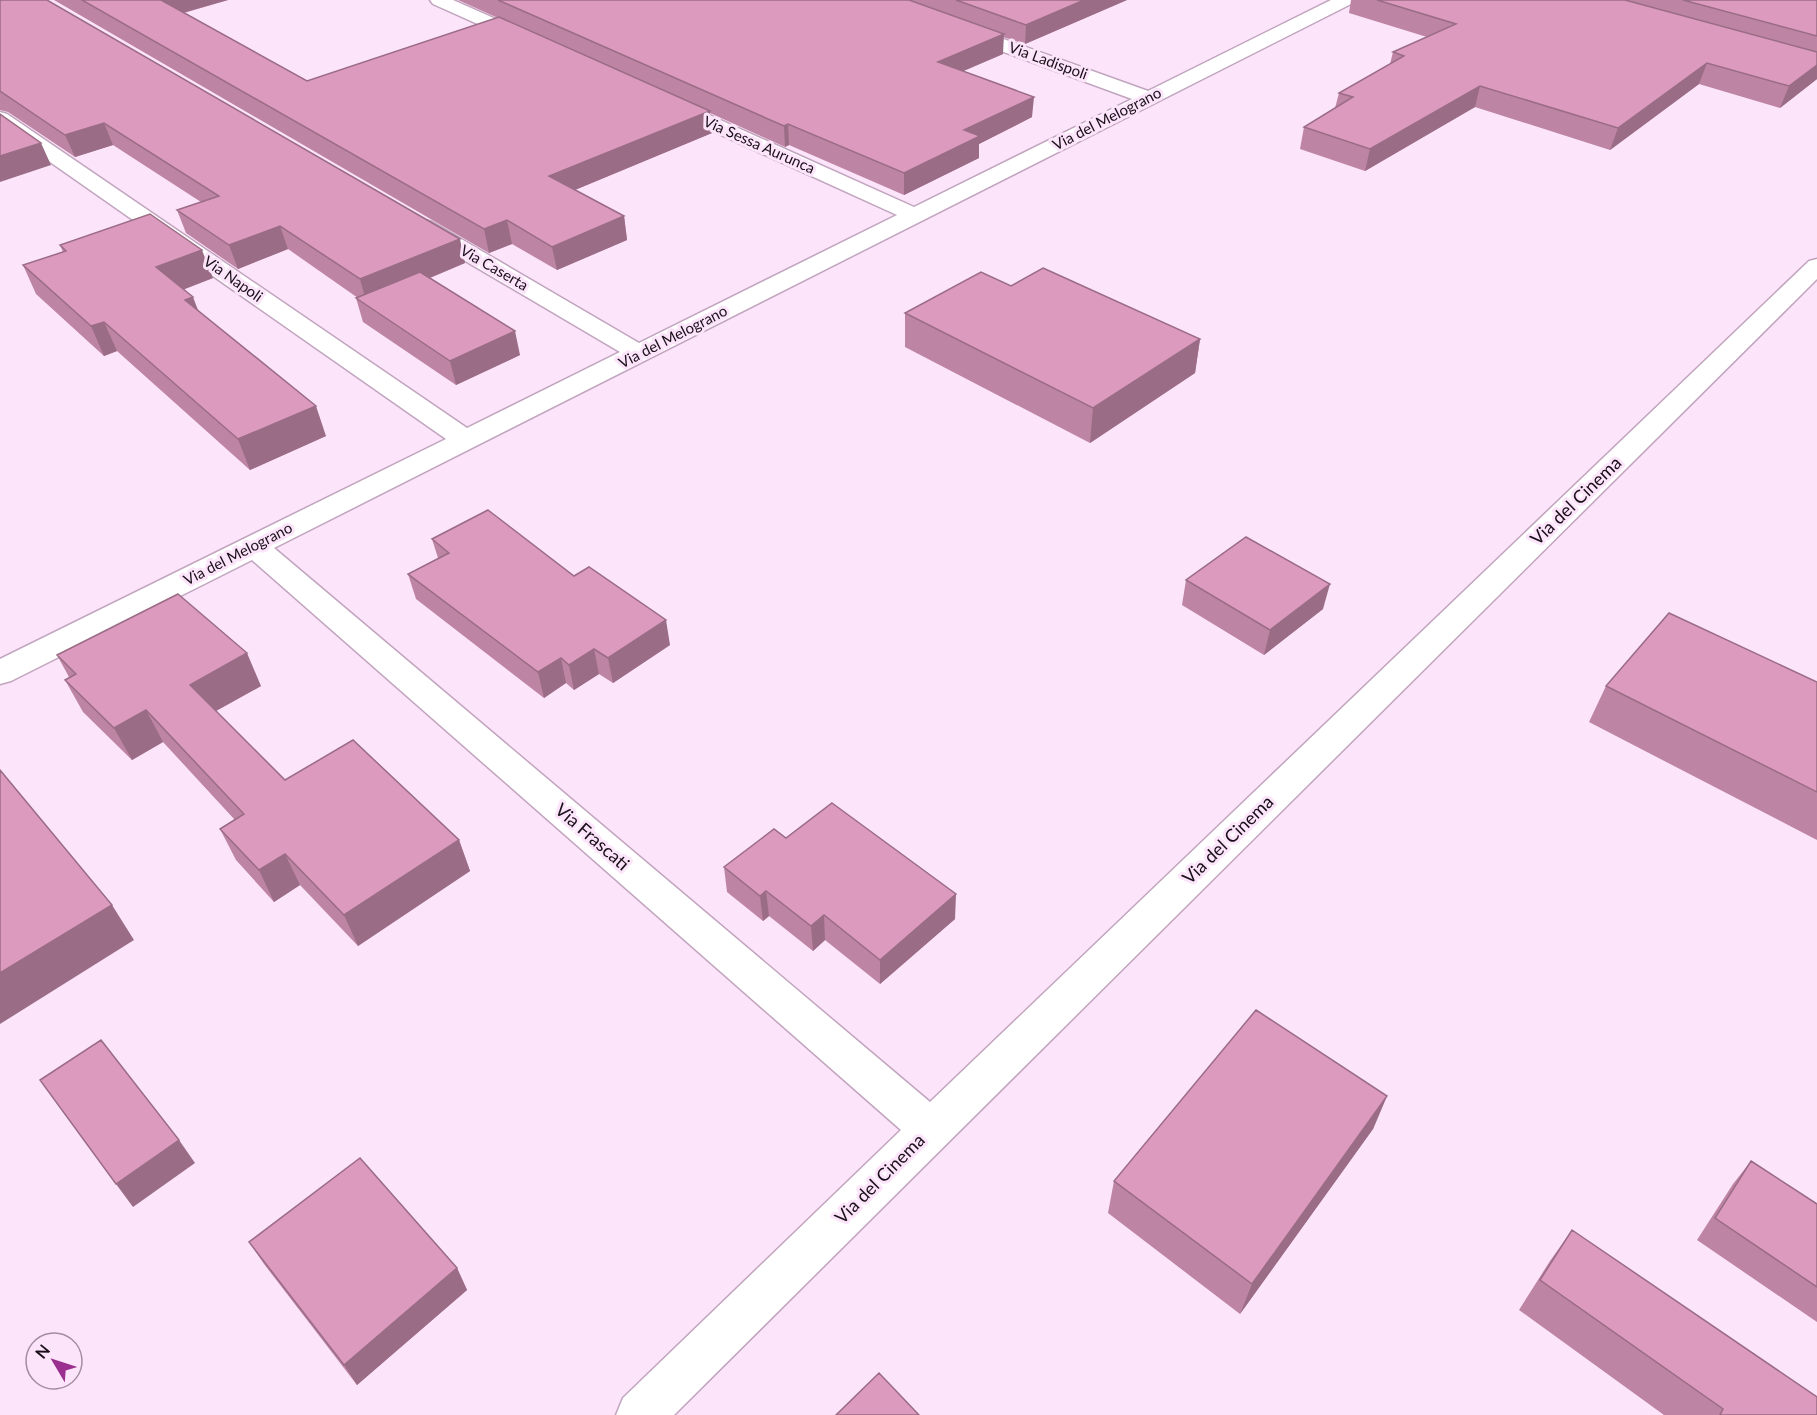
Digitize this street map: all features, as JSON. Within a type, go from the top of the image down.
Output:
[{"type":"street","points":[[440,0],[549,49]]},
{"type":"street","name":"Via Ladispoli","points":[[879,0],[1149,98]]},
{"type":"street","name":"Via del Melograno","points":[[0,673],[1149,98],[1325,4]]},
{"type":"street","name":"Via Sessa Aurunca","points":[[657,98],[915,215]]},
{"type":"street","name":"Via Napoli","points":[[0,118],[466,440]]},
{"type":"street","name":"Via Caserta","points":[[405,216],[639,353]]},
{"type":"street","name":"Via del Cinema","points":[[640,1415],[931,1128],[1804,297],[1817,266]]},
{"type":"street","name":"Via Frascati","points":[[254,546],[931,1128]]},
{"type":"building","points":[[0,0],[47,0],[460,239],[360,279],[280,226],[229,245],[177,210],[219,196],[104,123],[65,135],[0,91]]},
{"type":"building","points":[[82,0],[161,0],[307,81],[499,17],[710,111],[549,176],[624,216],[552,247],[507,220],[484,229]]},
{"type":"building","points":[[498,0],[909,0],[1004,34],[938,62],[1034,97],[964,130],[980,136],[904,173],[788,124],[784,126]]},
{"type":"building","points":[[956,0],[1084,0],[1026,25]]},
{"type":"building","points":[[1377,0],[1625,0],[1817,52],[1817,65],[1789,86],[1707,63],[1618,128],[1480,86],[1370,149],[1304,127],[1353,97],[1339,93],[1404,56],[1393,52],[1456,24]]},
{"type":"building","points":[[1683,0],[1817,0],[1817,36]]},
{"type":"building","points":[[0,114],[41,143],[0,156]]},
{"type":"building","points":[[150,214],[202,250],[156,267],[193,297],[185,300],[316,406],[238,439],[104,322],[91,326],[23,265],[66,251],[60,245]]},
{"type":"building","points":[[1043,268],[1200,339],[1093,408],[905,313],[981,272],[1011,286]]},
{"type":"building","points":[[420,272],[515,331],[450,361],[356,298]]},
{"type":"building","points":[[488,510],[574,576],[589,567],[666,620],[608,658],[594,649],[569,665],[561,658],[538,672],[408,574],[449,553],[432,539]]},
{"type":"building","points":[[1246,537],[1330,584],[1270,630],[1186,580]]},
{"type":"building","points":[[178,594],[247,653],[190,685],[285,780],[353,740],[459,840],[344,915],[285,854],[259,870],[220,829],[244,814],[146,710],[114,728],[65,680],[76,674],[57,655]]},
{"type":"building","points":[[1669,613],[1817,682],[1817,792],[1606,686]]},
{"type":"building","points":[[0,770],[112,905],[0,973]]},
{"type":"building","points":[[832,803],[956,894],[880,960],[824,915],[811,926],[766,891],[760,896],[724,867],[774,829],[786,838]]},
{"type":"building","points":[[1256,1010],[1387,1096],[1252,1284],[1114,1181]]},
{"type":"building","points":[[101,1040],[179,1140],[116,1184],[40,1080]]},
{"type":"building","points":[[360,1158],[457,1268],[344,1365],[249,1242]]},
{"type":"building","points":[[1751,1161],[1817,1204],[1817,1287],[1715,1218]]},
{"type":"building","points":[[1572,1230],[1817,1397],[1817,1415],[1720,1415],[1723,1409],[1540,1280]]},
{"type":"building","points":[[879,1373],[919,1415],[836,1415]]}]
